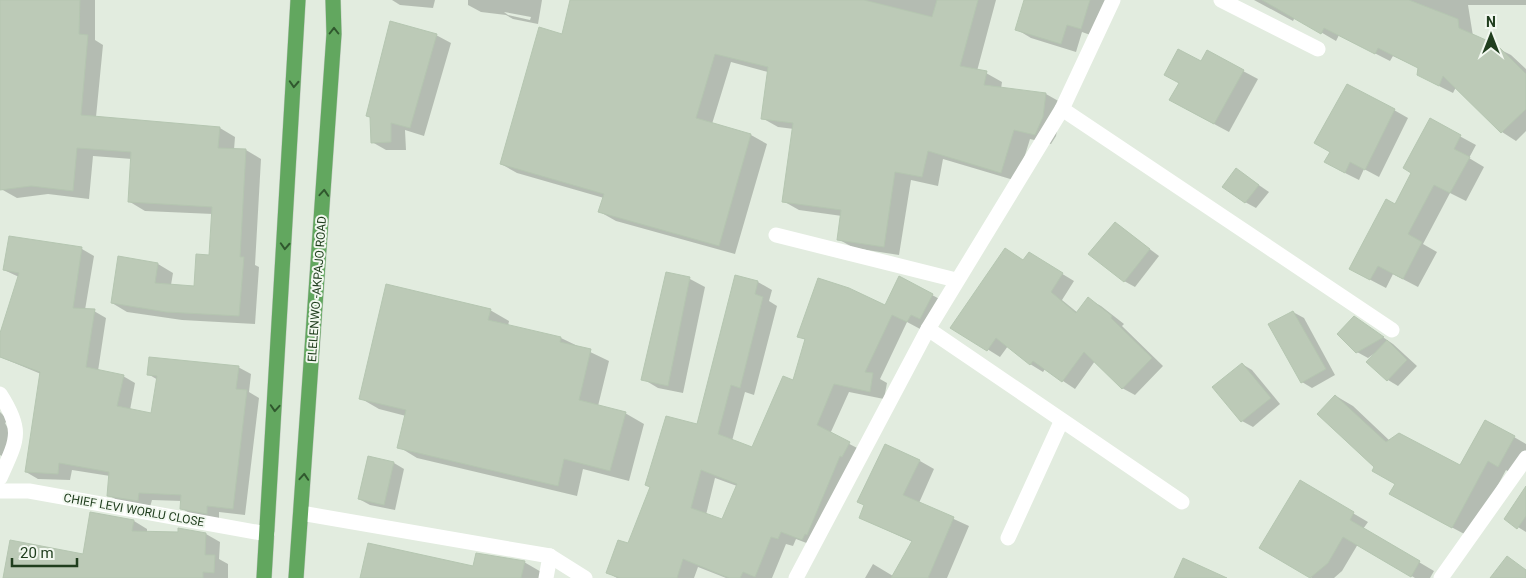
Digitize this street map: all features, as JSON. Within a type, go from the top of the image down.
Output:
[{"type":"main road","points":[[264,578],[298,0]]},
{"type":"main road","name":"ELELENWO -AKPAJO ROAD","points":[[296,578],[333,44],[333,0]]},
{"type":"street","points":[[796,578],[928,329],[956,280],[1062,109],[1113,0]]},
{"type":"street","points":[[1221,0],[1318,49]]},
{"type":"street","points":[[1062,109],[1392,330]]},
{"type":"street","points":[[776,235],[956,280]]},
{"type":"street","points":[[928,329],[1061,422],[1182,502]]},
{"type":"street","points":[[0,394],[11,411],[16,426],[16,443],[0,478]]},
{"type":"street","points":[[1008,538],[1061,422]]},
{"type":"street","points":[[1441,578],[1526,458]]},
{"type":"street","name":"CHIEF LEVI WORLU CLOSE","points":[[0,491],[29,491],[267,534]]},
{"type":"street","points":[[301,513],[550,556],[585,578]]},
{"type":"street","points":[[546,578],[550,556]]},
{"type":"building","points":[[0,0],[80,0],[79,34],[88,35],[81,115],[220,127],[218,148],[246,149],[240,257],[244,257],[239,316],[166,312],[111,303],[118,256],[158,263],[155,283],[194,286],[196,254],[209,255],[212,207],[128,202],[131,152],[77,148],[73,191],[31,186],[0,190]]},
{"type":"building","points":[[570,0],[864,0],[932,17],[937,0],[978,0],[960,66],[987,71],[984,85],[1046,93],[1043,117],[1035,135],[1014,130],[1001,173],[928,151],[922,177],[895,172],[884,247],[837,240],[841,210],[782,202],[793,123],[761,119],[768,67],[715,54],[696,118],[751,134],[719,246],[598,212],[604,194],[500,164],[539,27],[562,34]]},
{"type":"building","points":[[1024,0],[1090,0],[1081,29],[1067,25],[1061,44],[1015,30]]},
{"type":"building","points":[[1262,0],[1409,0],[1458,19],[1459,28],[1497,45],[1526,74],[1526,109],[1501,133],[1443,76],[1439,86],[1417,75],[1418,68],[1378,48],[1375,54],[1324,28],[1321,34]]},
{"type":"building","points":[[390,21],[437,34],[410,128],[391,123],[391,142],[371,143],[370,117],[366,116]]},
{"type":"building","points":[[1178,49],[1201,61],[1207,50],[1244,70],[1214,124],[1169,100],[1179,83],[1164,75]]},
{"type":"building","points":[[1347,84],[1395,109],[1365,170],[1350,162],[1345,173],[1324,162],[1330,152],[1314,143]]},
{"type":"building","points":[[1430,118],[1461,135],[1454,149],[1470,157],[1450,193],[1434,185],[1408,234],[1422,242],[1403,279],[1378,266],[1370,280],[1349,269],[1386,199],[1395,204],[1411,173],[1403,168]]},
{"type":"building","points":[[1236,168],[1259,185],[1245,203],[1222,187]]},
{"type":"building","points":[[1115,222],[1150,249],[1124,282],[1088,254]]},
{"type":"building","points":[[9,236],[82,247],[73,308],[95,309],[86,367],[124,375],[117,406],[151,413],[157,376],[147,375],[149,357],[239,366],[236,389],[247,390],[233,509],[207,506],[207,514],[180,509],[181,495],[139,493],[138,501],[107,496],[109,472],[59,463],[58,474],[25,472],[40,372],[0,357],[0,333],[19,273],[3,270]]},
{"type":"building","points":[[1005,248],[1023,260],[1029,252],[1063,273],[1051,292],[1076,313],[1088,297],[1112,316],[1111,318],[1152,358],[1122,389],[1084,352],[1062,382],[1033,361],[1030,365],[996,338],[987,351],[950,328]]},
{"type":"building","points":[[666,272],[690,277],[668,386],[641,380]]},
{"type":"building","points":[[735,275],[758,281],[755,294],[763,297],[740,388],[731,385],[718,434],[752,447],[783,376],[793,380],[805,339],[797,337],[818,278],[849,288],[885,305],[899,276],[933,294],[920,319],[911,315],[907,322],[892,315],[865,372],[873,373],[870,392],[834,384],[817,425],[850,442],[842,457],[840,456],[807,535],[805,534],[802,540],[781,532],[778,539],[771,537],[755,577],[743,572],[740,578],[729,578],[683,559],[677,578],[620,578],[606,573],[618,540],[628,543],[650,487],[645,485],[666,416],[697,424]],"holes":[[[701,470],[737,484],[722,519],[691,508]]]},
{"type":"building","points":[[386,284],[491,309],[488,320],[561,337],[560,342],[591,349],[579,400],[626,412],[610,471],[564,459],[558,486],[397,448],[406,410],[359,399]]},
{"type":"building","points":[[1293,311],[1326,369],[1301,383],[1268,324]]},
{"type":"building","points":[[1354,316],[1384,337],[1356,353],[1337,334]]},
{"type":"building","points":[[1387,340],[1407,360],[1387,381],[1366,362]]},
{"type":"building","points":[[1242,363],[1271,398],[1241,422],[1212,387]]},
{"type":"building","points":[[1335,395],[1386,442],[1399,433],[1460,465],[1485,420],[1515,436],[1498,467],[1488,461],[1452,528],[1389,494],[1395,484],[1372,471],[1374,467],[1317,414]]},
{"type":"building","points":[[885,444],[920,460],[903,495],[954,517],[928,578],[891,578],[912,541],[859,518],[864,505],[857,502]]},
{"type":"building","points":[[368,456],[394,462],[384,505],[358,499]]},
{"type":"building","points":[[1300,480],[1354,512],[1350,520],[1420,561],[1411,577],[1343,537],[1328,563],[1310,578],[1259,548]]},
{"type":"building","points":[[1526,486],[1526,516],[1517,529],[1504,519]]},
{"type":"building","points":[[90,512],[134,520],[132,531],[178,532],[178,528],[206,533],[205,555],[215,555],[214,573],[203,572],[203,578],[3,578],[10,540],[83,554]]},
{"type":"building","points":[[368,543],[473,566],[476,553],[525,561],[521,578],[360,578]]},
{"type":"building","points":[[1507,556],[1526,570],[1526,578],[1490,578]]},
{"type":"building","points":[[1183,558],[1227,578],[1174,578]]}]
